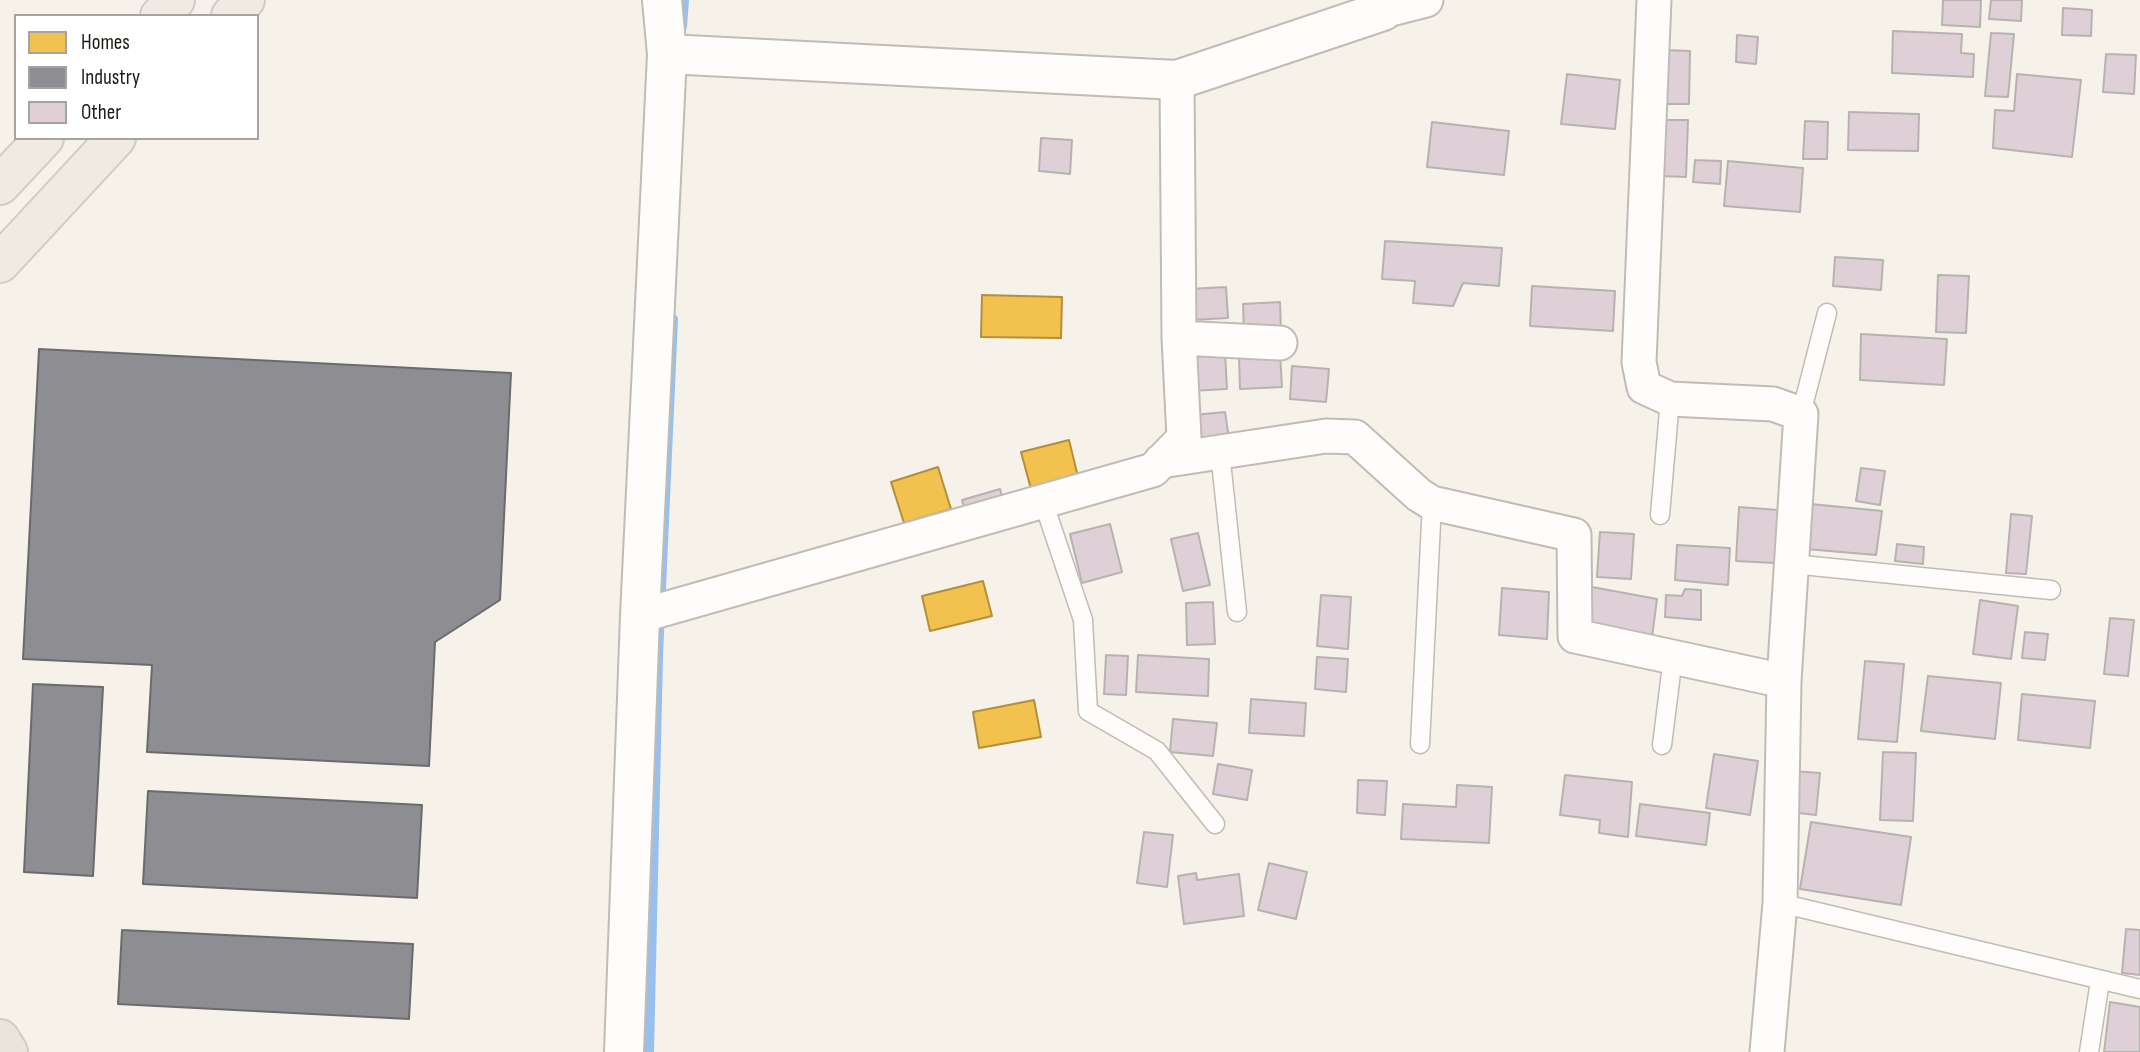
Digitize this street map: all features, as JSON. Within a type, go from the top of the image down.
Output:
[{"type":"highway","points":[[0,1040],[8,1052]]},
{"type":"main road","points":[[162,14],[175,0]]},
{"type":"main road","points":[[232,14],[245,0]]},
{"type":"main road","points":[[0,185],[42,140]]},
{"type":"main road","points":[[0,263],[114,140]]},
{"type":"street","points":[[624,1052],[640,616],[667,54],[662,0]]},
{"type":"street","points":[[667,54],[1177,80],[1383,5],[1426,0]]},
{"type":"street","points":[[1654,0],[1639,362],[1644,387],[1670,399],[1773,404],[1801,414],[1784,681],[1780,903],[1767,1052]]},
{"type":"street","points":[[640,616],[1153,470],[1184,438],[1179,338],[1177,80]]},
{"type":"street","points":[[1179,338],[1280,343]]},
{"type":"street","points":[[1161,461],[1326,436],[1355,437],[1419,495],[1432,503],[1574,535],[1575,636],[1784,681]]},
{"type":"lane","points":[[1801,414],[1827,313]]},
{"type":"lane","points":[[1660,515],[1670,399]]},
{"type":"lane","points":[[1220,452],[1237,612]]},
{"type":"lane","points":[[1043,501],[1083,620],[1088,711],[1157,751],[1215,824]]},
{"type":"lane","points":[[1420,744],[1432,503]]},
{"type":"lane","points":[[1792,564],[2051,590]]},
{"type":"lane","points":[[1662,745],[1673,657]]},
{"type":"lane","points":[[1780,903],[2140,989]]},
{"type":"lane","points":[[2089,1052],[2100,981]]},
{"type":"building: Homes","points":[[982,295],[1062,297],[1061,338],[981,337]]},
{"type":"building: Homes","points":[[1069,440],[1078,477],[1031,489],[1021,452]]},
{"type":"building: Homes","points":[[938,467],[951,509],[904,523],[891,482]]},
{"type":"building: Homes","points":[[983,581],[992,616],[930,631],[922,596]]},
{"type":"building: Homes","points":[[1034,700],[1041,737],[979,748],[973,712]]},
{"type":"building: Industry","points":[[39,349],[511,373],[500,600],[435,642],[429,766],[147,752],[152,665],[23,659]]},
{"type":"building: Industry","points":[[33,684],[103,687],[93,876],[24,872]]},
{"type":"building: Industry","points":[[148,791],[422,805],[417,898],[143,884]]},
{"type":"building: Industry","points":[[122,930],[413,944],[409,1019],[118,1004]]},
{"type":"building: Other","points":[[1943,0],[1981,0],[1980,27],[1942,25]]},
{"type":"building: Other","points":[[1991,0],[2022,0],[2021,21],[1989,19]]},
{"type":"building: Other","points":[[2063,8],[2092,10],[2091,36],[2062,35]]},
{"type":"building: Other","points":[[1893,31],[1962,34],[1961,53],[1974,54],[1973,77],[1892,73]]},
{"type":"building: Other","points":[[1991,33],[2014,34],[2008,97],[1985,96]]},
{"type":"building: Other","points":[[1737,35],[1758,37],[1756,64],[1736,62]]},
{"type":"building: Other","points":[[1663,50],[1690,51],[1689,104],[1661,104]]},
{"type":"building: Other","points":[[2106,54],[2136,55],[2134,94],[2103,92]]},
{"type":"building: Other","points":[[1567,74],[1620,80],[1615,129],[1561,124]]},
{"type":"building: Other","points":[[2017,74],[2081,80],[2072,157],[1993,148],[1995,110],[2014,111]]},
{"type":"building: Other","points":[[1849,112],[1919,114],[1918,151],[1848,150]]},
{"type":"building: Other","points":[[1660,120],[1688,120],[1686,177],[1659,176]]},
{"type":"building: Other","points":[[1805,121],[1828,122],[1827,159],[1803,159]]},
{"type":"building: Other","points":[[1432,122],[1509,131],[1504,175],[1427,167]]},
{"type":"building: Other","points":[[1041,138],[1072,140],[1070,174],[1039,171]]},
{"type":"building: Other","points":[[1695,160],[1721,161],[1720,184],[1693,182]]},
{"type":"building: Other","points":[[1728,161],[1803,168],[1800,212],[1724,206]]},
{"type":"building: Other","points":[[1385,241],[1502,248],[1499,286],[1463,283],[1453,306],[1413,303],[1415,281],[1382,279]]},
{"type":"building: Other","points":[[1835,257],[1883,260],[1881,290],[1833,286]]},
{"type":"building: Other","points":[[1938,275],[1969,276],[1966,333],[1936,332]]},
{"type":"building: Other","points":[[1532,286],[1615,291],[1613,331],[1530,326]]},
{"type":"building: Other","points":[[1226,287],[1228,318],[1191,320],[1189,289]]},
{"type":"building: Other","points":[[1280,302],[1281,332],[1244,334],[1243,304]]},
{"type":"building: Other","points":[[1861,334],[1947,339],[1944,385],[1860,380]]},
{"type":"building: Other","points":[[1225,352],[1227,389],[1191,391],[1189,354]]},
{"type":"building: Other","points":[[1280,353],[1282,387],[1240,389],[1239,356]]},
{"type":"building: Other","points":[[1292,366],[1329,369],[1326,402],[1290,399]]},
{"type":"building: Other","points":[[1225,412],[1229,439],[1196,443],[1193,415]]},
{"type":"building: Other","points":[[1861,468],[1885,471],[1880,505],[1856,501]]},
{"type":"building: Other","points":[[1000,489],[1004,504],[966,514],[962,500]]},
{"type":"building: Other","points":[[1811,504],[1882,511],[1876,555],[1806,549]]},
{"type":"building: Other","points":[[1739,507],[1778,510],[1775,563],[1736,561]]},
{"type":"building: Other","points":[[2011,514],[2032,516],[2026,574],[2006,573]]},
{"type":"building: Other","points":[[1110,524],[1122,572],[1082,583],[1070,534]]},
{"type":"building: Other","points":[[1600,532],[1634,534],[1631,579],[1597,577]]},
{"type":"building: Other","points":[[1198,533],[1210,585],[1183,591],[1171,539]]},
{"type":"building: Other","points":[[1897,544],[1924,547],[1923,564],[1895,561]]},
{"type":"building: Other","points":[[1677,545],[1730,548],[1728,585],[1675,580]]},
{"type":"building: Other","points":[[1592,587],[1657,599],[1652,637],[1590,626]]},
{"type":"building: Other","points":[[1502,588],[1549,592],[1547,639],[1499,635]]},
{"type":"building: Other","points":[[1685,589],[1701,590],[1701,620],[1665,617],[1666,595],[1682,596]]},
{"type":"building: Other","points":[[1321,595],[1351,597],[1348,649],[1317,646]]},
{"type":"building: Other","points":[[1980,600],[2018,606],[2011,659],[1973,654]]},
{"type":"building: Other","points":[[1213,602],[1215,644],[1187,645],[1186,603]]},
{"type":"building: Other","points":[[2110,618],[2134,620],[2128,676],[2104,674]]},
{"type":"building: Other","points":[[2025,632],[2048,634],[2045,660],[2022,658]]},
{"type":"building: Other","points":[[1106,655],[1128,656],[1126,695],[1104,694]]},
{"type":"building: Other","points":[[1138,655],[1209,659],[1208,696],[1136,692]]},
{"type":"building: Other","points":[[1317,657],[1348,659],[1346,692],[1315,689]]},
{"type":"building: Other","points":[[1865,661],[1904,664],[1897,742],[1858,739]]},
{"type":"building: Other","points":[[1928,676],[2001,683],[1995,739],[1921,731]]},
{"type":"building: Other","points":[[2022,694],[2095,701],[2090,748],[2018,740]]},
{"type":"building: Other","points":[[1251,699],[1306,703],[1304,736],[1249,733]]},
{"type":"building: Other","points":[[1173,719],[1217,723],[1213,756],[1170,752]]},
{"type":"building: Other","points":[[1883,752],[1916,753],[1913,821],[1880,820]]},
{"type":"building: Other","points":[[1714,754],[1758,761],[1750,815],[1706,808]]},
{"type":"building: Other","points":[[1218,764],[1252,770],[1247,800],[1213,794]]},
{"type":"building: Other","points":[[1793,771],[1820,773],[1816,815],[1790,812]]},
{"type":"building: Other","points":[[1565,775],[1632,782],[1628,837],[1599,833],[1600,820],[1560,815]]},
{"type":"building: Other","points":[[1358,780],[1387,781],[1385,815],[1357,813]]},
{"type":"building: Other","points":[[1457,785],[1492,787],[1489,843],[1401,839],[1403,804],[1456,807]]},
{"type":"building: Other","points":[[1640,804],[1710,813],[1706,845],[1636,836]]},
{"type":"building: Other","points":[[1811,822],[1911,837],[1901,905],[1800,889]]},
{"type":"building: Other","points":[[1144,832],[1173,835],[1167,887],[1137,883]]},
{"type":"building: Other","points":[[1269,863],[1307,872],[1296,919],[1258,910]]},
{"type":"building: Other","points":[[1196,873],[1197,880],[1239,874],[1244,916],[1184,924],[1178,876]]},
{"type":"building: Other","points":[[2126,929],[2140,930],[2140,975],[2122,973]]},
{"type":"building: Other","points":[[2110,1002],[2140,1007],[2140,1052],[2104,1052]]},
{"type":"waterway","points":[[682,27],[684,0]]},
{"type":"waterway","points":[[649,1052],[658,656],[673,319]]}]
